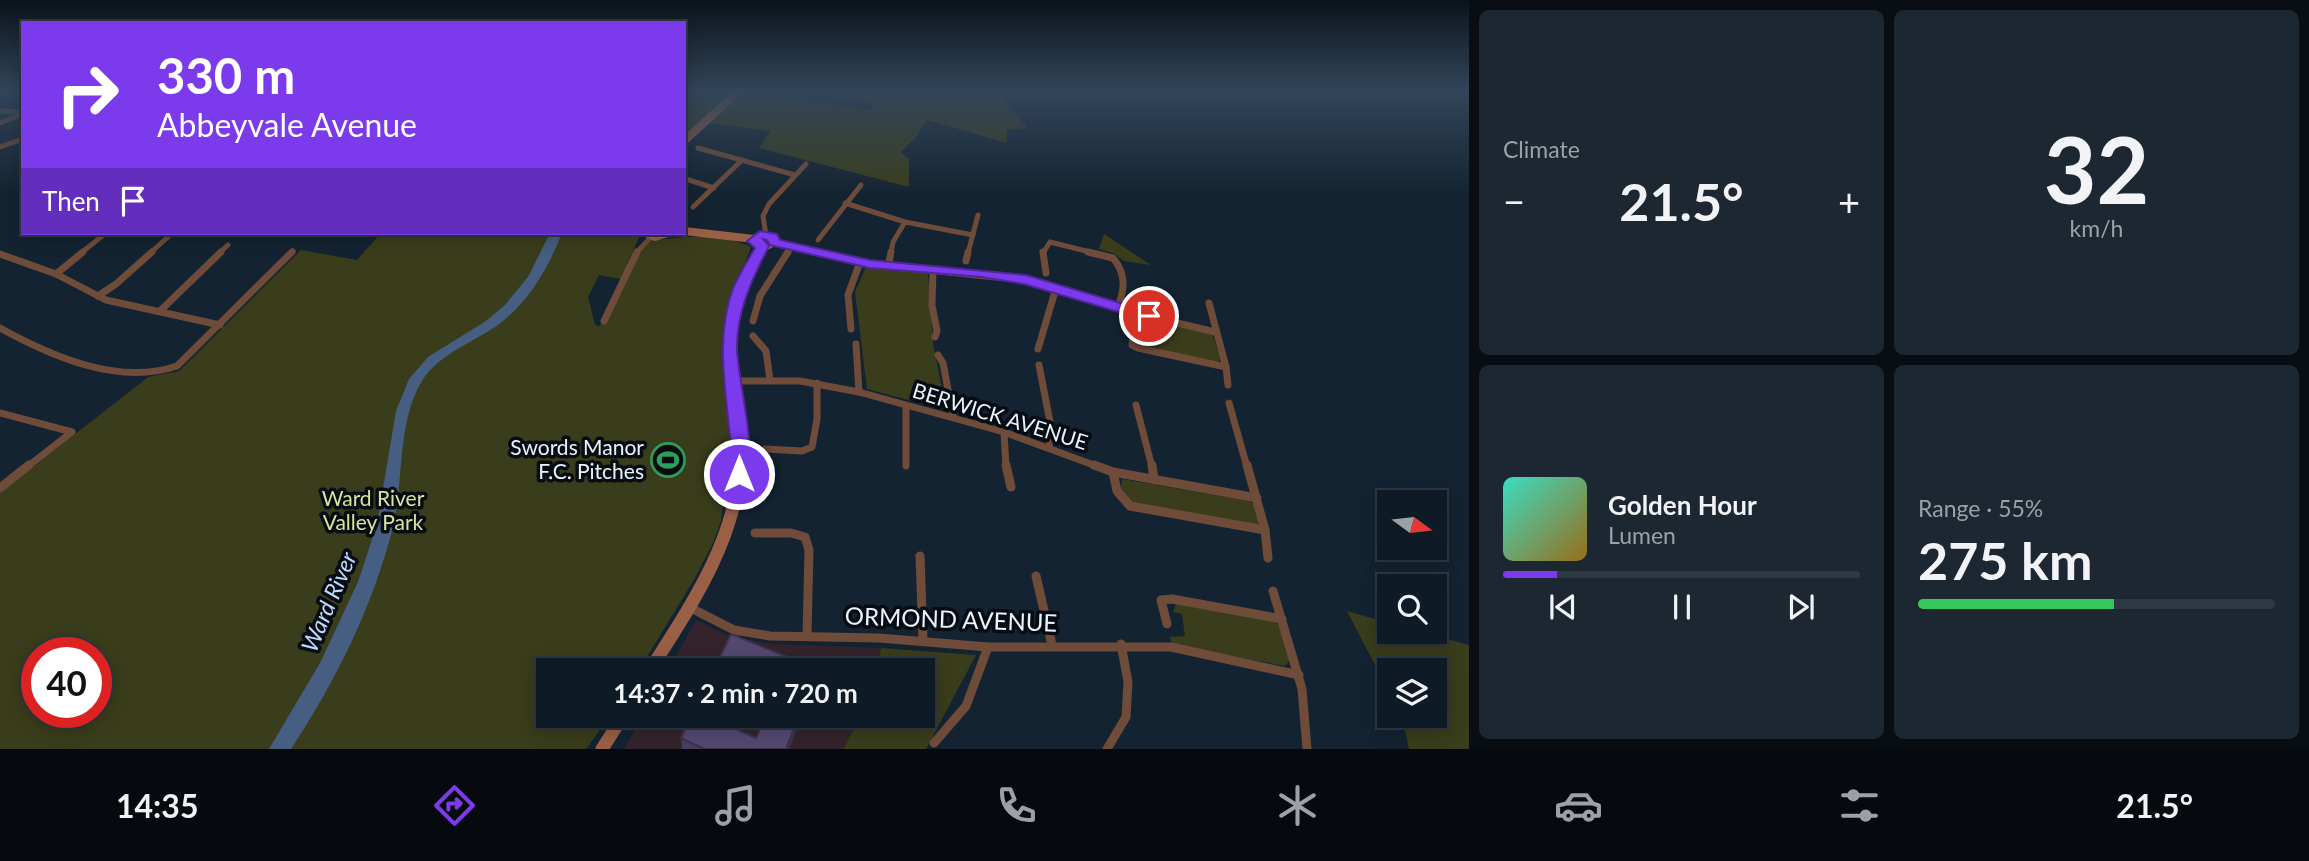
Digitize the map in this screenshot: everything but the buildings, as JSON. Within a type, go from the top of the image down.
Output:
[{"type":"street","points":[[686,139],[700,126]]},
{"type":"street","points":[[0,147],[21,140]]},
{"type":"street","points":[[698,148],[795,175]]},
{"type":"street","points":[[693,207],[742,160]]},
{"type":"street","points":[[766,234],[763,216],[769,204],[806,164]]},
{"type":"street","points":[[686,179],[714,188]]},
{"type":"street","points":[[818,240],[861,185]]},
{"type":"street","points":[[845,203],[905,222],[973,235]]},
{"type":"street","points":[[966,261],[978,215]]},
{"type":"street","points":[[888,267],[893,242],[905,222]]},
{"type":"street","points":[[686,231],[754,239],[766,234],[774,238],[774,242]]},
{"type":"street","points":[[56,274],[104,235]]},
{"type":"street","points":[[604,321],[637,251],[649,235]]},
{"type":"street","points":[[98,296],[116,284],[168,237]]},
{"type":"street","points":[[754,239],[756,244],[762,246],[774,242],[888,267],[1008,276],[1215,331]]},
{"type":"street","points":[[1046,273],[1042,266],[1043,252],[1050,242],[1113,258],[1122,272],[1124,286],[1118,307]]},
{"type":"street","points":[[160,311],[228,245]]},
{"type":"street","points":[[657,658],[720,550],[736,498],[740,449],[729,348],[736,305],[749,268],[762,246]]},
{"type":"street","points":[[753,321],[760,296],[792,246]]},
{"type":"street","points":[[0,328],[41,350],[88,363],[119,371],[167,372],[177,366],[220,325],[293,251]]},
{"type":"street","points":[[0,254],[56,274],[120,304],[220,325]]},
{"type":"street","points":[[851,329],[846,310],[849,286],[860,262]]},
{"type":"street","points":[[933,270],[932,305],[937,331],[935,337]]},
{"type":"street","points":[[1038,349],[1056,288]]},
{"type":"street","points":[[1209,303],[1213,309],[1215,331],[1226,367],[1228,384]]},
{"type":"street","points":[[1135,324],[1131,334],[1132,345],[1138,348],[1226,367]]},
{"type":"street","points":[[753,336],[766,351],[770,380]]},
{"type":"street","points":[[856,344],[859,392]]},
{"type":"street","points":[[938,355],[943,363],[953,416]]},
{"type":"street","points":[[1039,365],[1040,384],[1053,438],[1049,448]]},
{"type":"street","name":"BERWICK AVENUE","points":[[732,381],[817,383],[859,392],[1004,432],[1113,472],[1256,498]]},
{"type":"street","points":[[765,449],[802,452],[812,447],[817,419],[817,383]]},
{"type":"street","points":[[1229,403],[1265,530],[1268,558]]},
{"type":"street","points":[[1136,405],[1151,456],[1154,480]]},
{"type":"street","points":[[906,406],[906,466]]},
{"type":"street","points":[[0,413],[69,429],[72,432],[0,488]]},
{"type":"street","points":[[1004,432],[1006,474],[1011,487]]},
{"type":"street","points":[[1113,472],[1113,485],[1120,498],[1130,506],[1265,530]]},
{"type":"street","points":[[755,533],[791,533],[805,537],[809,550],[807,636]]},
{"type":"street","points":[[920,556],[923,640]]},
{"type":"street","points":[[1036,576],[1052,645]]},
{"type":"street","points":[[1273,591],[1299,675],[1309,724],[1307,749]]},
{"type":"street","points":[[1167,624],[1161,600],[1172,599],[1282,619]]},
{"type":"street","name":"ORMOND AVENUE","points":[[689,607],[734,630],[770,636],[923,640],[988,647],[1121,644],[1171,647],[1299,675]]},
{"type":"street","points":[[1107,749],[1126,717],[1128,682],[1121,644]]},
{"type":"street","points":[[934,743],[966,706],[988,647]]},
{"type":"street","points":[[602,749],[615,728]]},
{"type":"shaded area","points":[[696,620],[732,637],[773,644],[881,648],[879,658],[675,658]]},
{"type":"shaded area","points":[[636,728],[854,728],[843,749],[624,749]]},
{"type":"green space","points":[[686,126],[701,126],[686,139]]},
{"type":"green space","points":[[732,126],[923,126],[901,152],[909,159],[909,187],[759,148],[770,131]]},
{"type":"green space","points":[[948,126],[1025,126],[1027,128],[1007,130],[1007,143]]},
{"type":"green space","points":[[1104,234],[1151,265],[1124,261],[1113,253],[1099,249]]},
{"type":"green space","name":"Ward River Valley Park","points":[[379,235],[640,235],[626,267],[648,241],[713,237],[751,247],[733,293],[723,335],[730,450],[721,521],[695,578],[646,658],[536,658],[536,728],[601,728],[586,749],[0,749],[0,493],[148,377],[179,371],[301,250],[357,260]],"holes":[[[599,275],[621,279],[600,326],[595,325],[588,297]]]},
{"type":"green space","points":[[866,267],[928,273],[933,343],[946,410],[867,389],[855,292]]},
{"type":"green space","points":[[1142,318],[1212,333],[1221,360],[1216,362],[1139,348],[1134,331],[1144,329]]},
{"type":"green space","points":[[1122,479],[1248,501],[1254,504],[1259,522],[1257,525],[1132,504],[1121,490]]},
{"type":"green space","points":[[1176,604],[1269,620],[1280,625],[1291,659],[1285,666],[1172,645],[1170,637],[1185,636],[1182,614],[1173,612]]},
{"type":"green space","points":[[1347,611],[1377,620],[1377,644],[1447,644],[1447,639],[1469,645],[1469,749],[1409,749],[1405,728],[1447,728],[1447,658],[1377,658],[1377,669]]},
{"type":"green space","points":[[881,648],[976,655],[926,749],[843,749],[854,728],[935,728],[935,658],[879,658]]},
{"type":"waterway","name":"Ward River","points":[[279,749],[327,670],[367,582],[385,524],[403,411],[416,379],[433,360],[491,324],[510,308],[534,278],[555,235]]},
{"type":"place","name":"Swords Manor F.C. Pitches","points":[[668,460]]},
{"type":"route","points":[[739,474],[740,449],[729,348],[742,285],[762,246],[754,241],[755,237],[760,235],[766,234],[774,238],[774,242],[888,267],[1008,276],[1041,283],[1149,316]]}]
